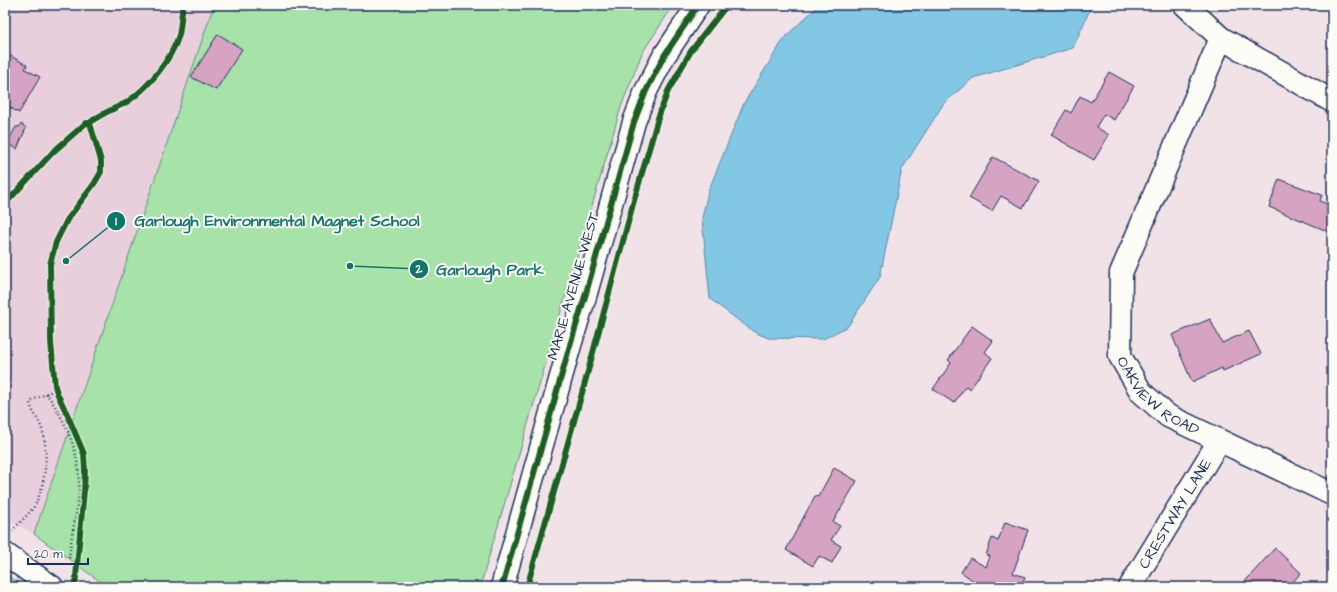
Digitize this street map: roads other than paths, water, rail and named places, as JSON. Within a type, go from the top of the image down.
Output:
[{"type":"street","name":"MARIE AVENUE WEST","points":[[502,587],[634,122],[646,91],[664,56],[698,5]]},
{"type":"street","points":[[1185,5],[1221,38],[1332,101]]},
{"type":"street","name":"OAKVIEW ROAD","points":[[1221,38],[1121,273],[1120,356],[1141,392],[1168,416],[1332,494]]},
{"type":"street","name":"CRESTWAY LANE","points":[[1130,587],[1219,441]]},
{"type":"street","points":[[5,554],[52,587]]},
{"type":"water","points":[[819,5],[1092,5],[1073,48],[973,78],[944,103],[902,169],[880,277],[848,326],[823,339],[768,338],[754,332],[710,299],[702,218],[708,192],[744,103],[785,37]]},
{"type":"place","name":"Garlough Environmental Magnet School","points":[[66,261]]},
{"type":"place","name":"Garlough Park","points":[[350,266]]}]
